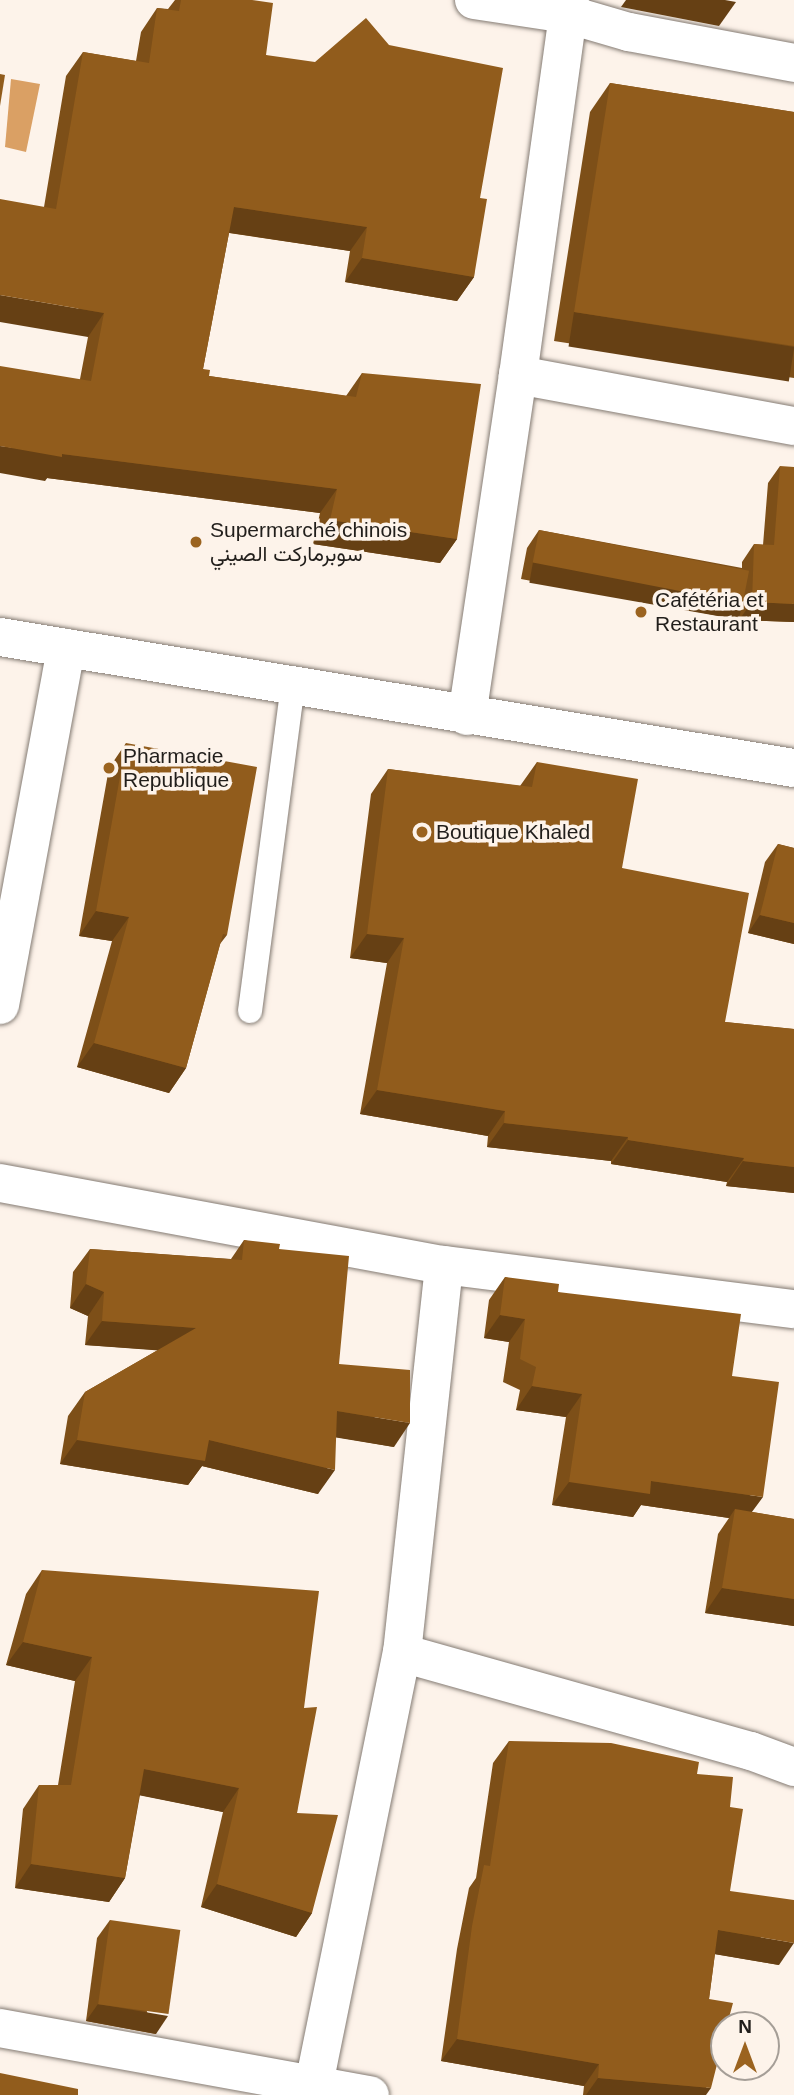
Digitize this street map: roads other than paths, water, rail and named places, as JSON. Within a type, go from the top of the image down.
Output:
[{"type":"street","points":[[474,0],[568,7],[629,32],[794,63]]},
{"type":"street","points":[[467,716],[518,375],[568,7]]},
{"type":"street","points":[[518,375],[794,426]]},
{"type":"street","points":[[0,637],[794,768]]},
{"type":"street","points":[[0,1005],[66,648]]},
{"type":"street","points":[[0,1183],[444,1265],[794,1309]]},
{"type":"street","points":[[314,2084],[402,1653],[444,1265]]},
{"type":"street","points":[[402,1653],[751,1751],[794,1767]]},
{"type":"street","points":[[0,2028],[370,2095]]},
{"type":"lane","points":[[250,1011],[293,684]]},
{"type":"place","name":"Supermarché chinois سوبرماركت الصيني","points":[[196,542]]},
{"type":"place","name":"Cafétéria et Restaurant","points":[[641,612]]},
{"type":"place","name":"Pharmacie Republique","points":[[109,768]]},
{"type":"place","name":"Boutique Khaled","points":[[422,832]]}]
